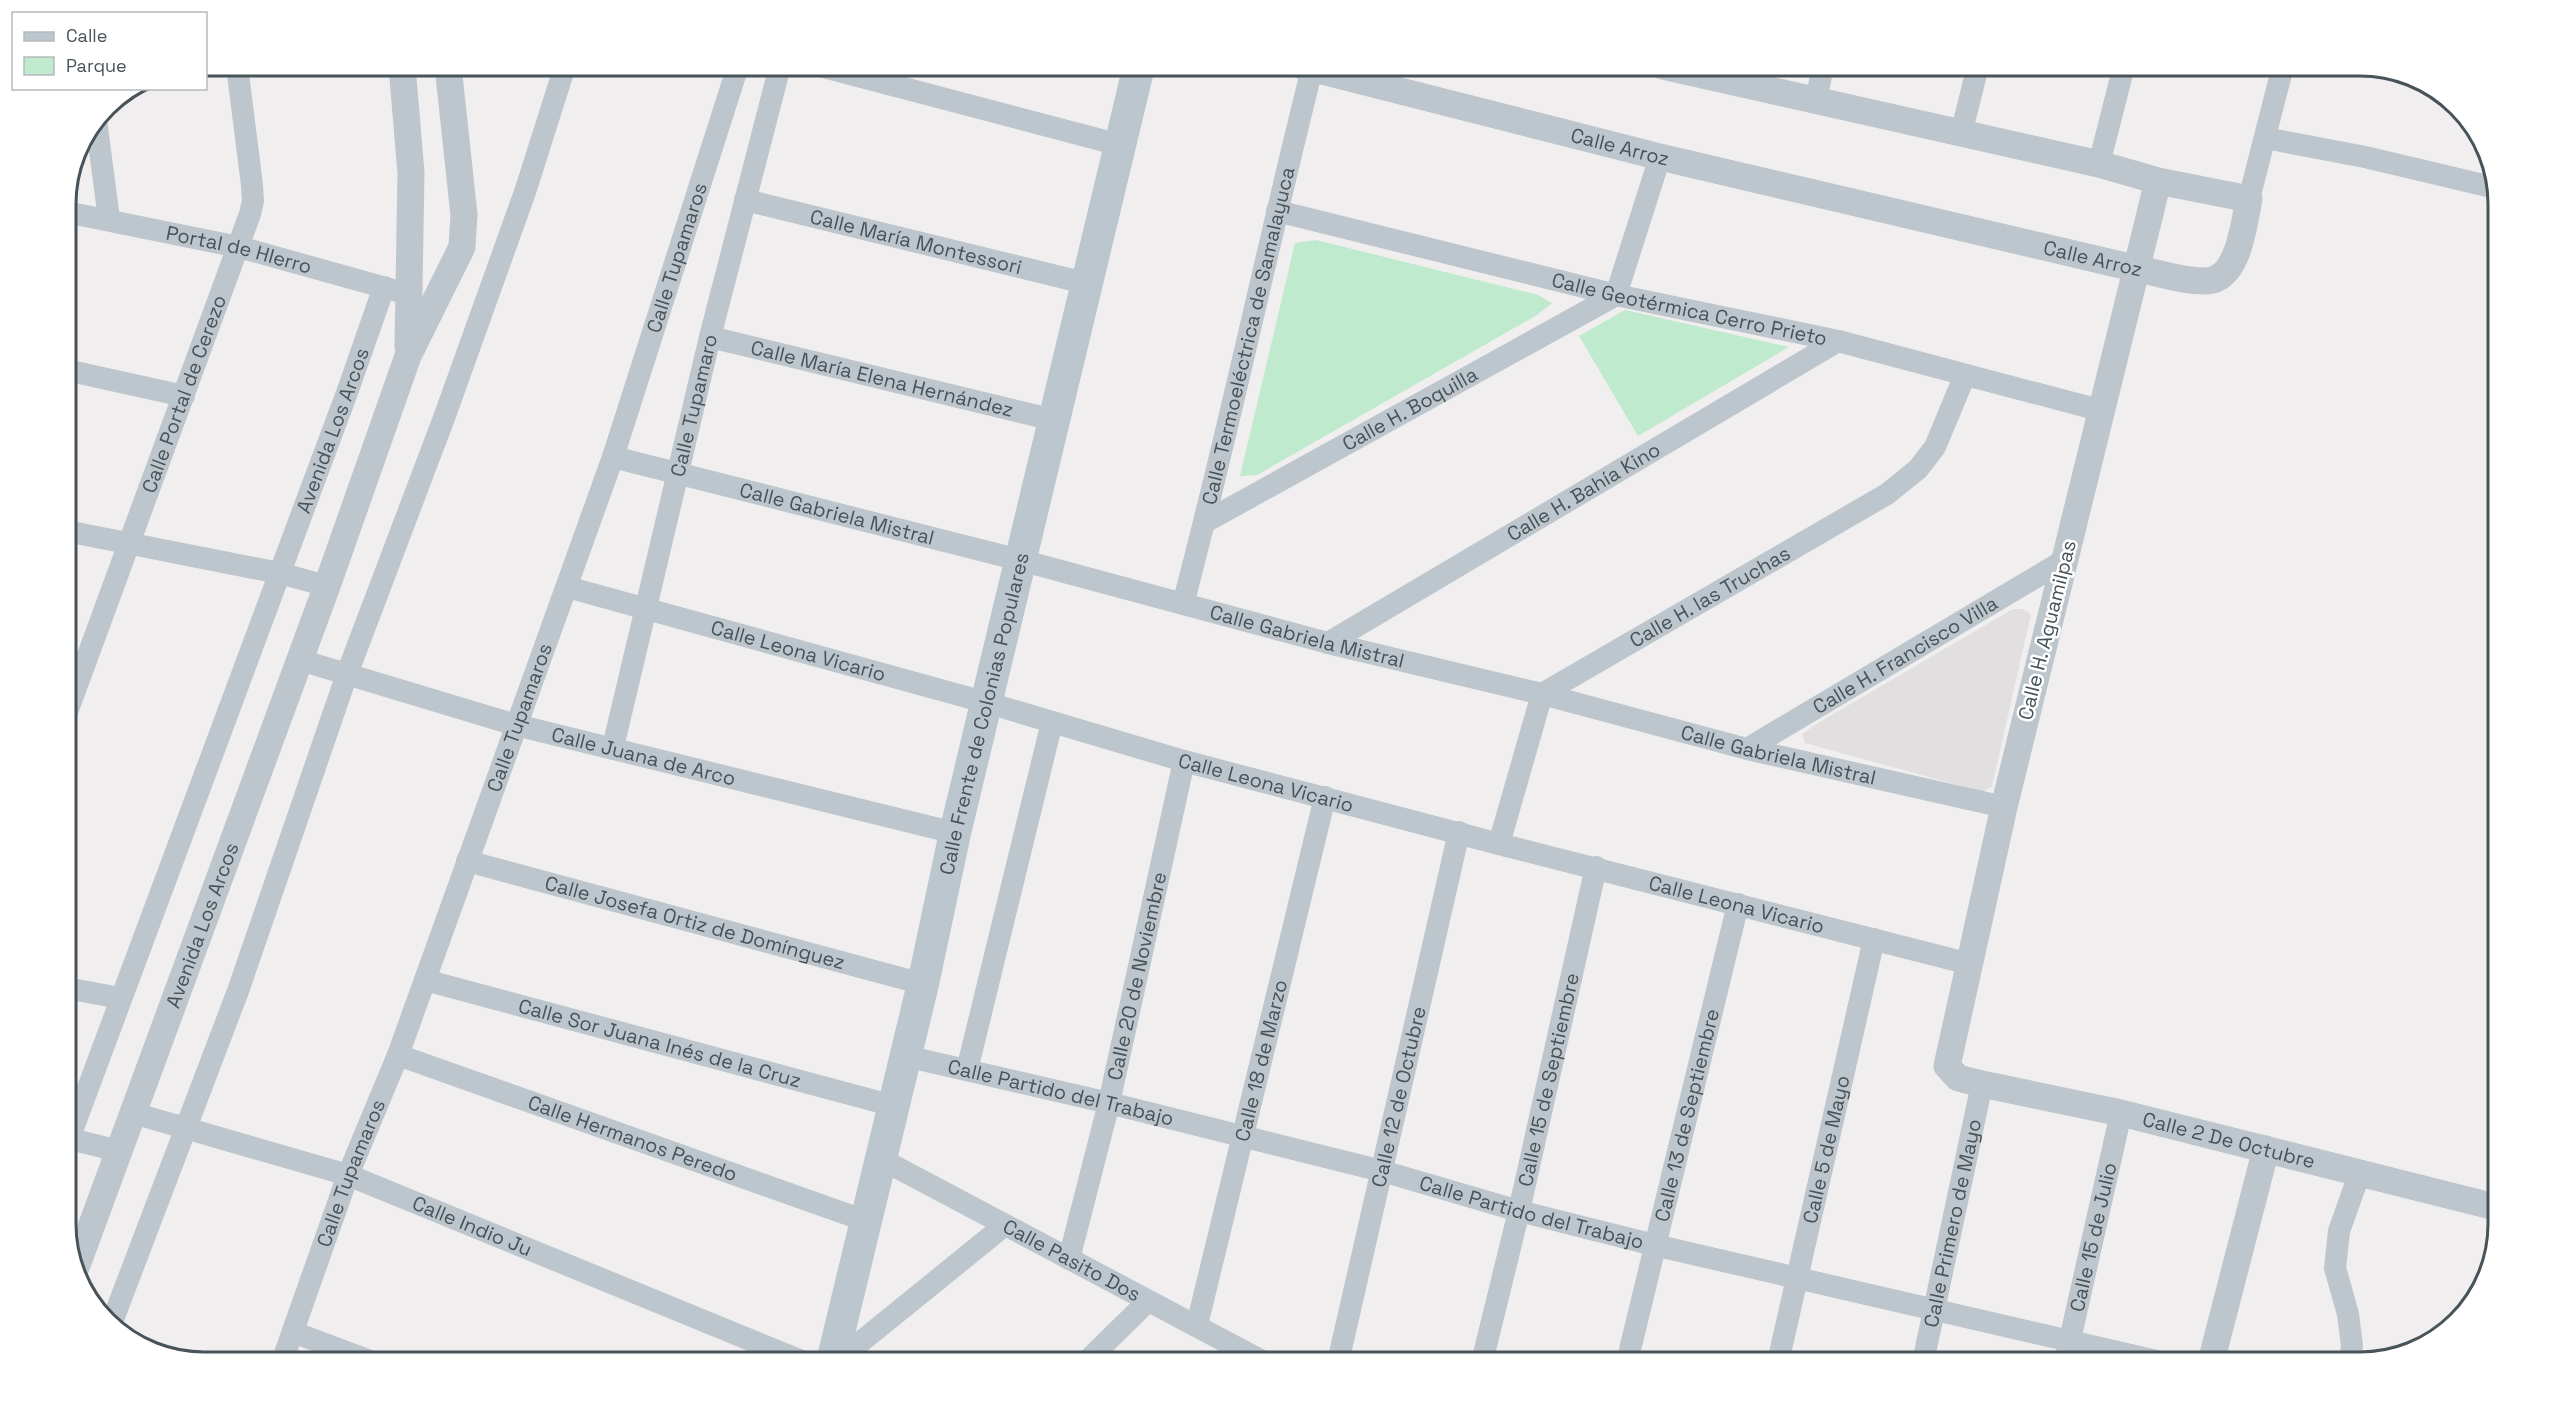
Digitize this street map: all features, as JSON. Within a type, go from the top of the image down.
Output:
[{"type":"main road","name":"Calle Frente de Colonias Populares","points":[[836,1352],[923,984],[955,833],[988,703],[1085,283],[1137,76]]},
{"type":"street","name":"Calle Portal de Cerezo","points":[[77,676],[184,396],[239,247],[253,201],[238,76]]},
{"type":"street","name":"Avenida Los Arcos","points":[[80,1255],[327,586],[408,356],[411,173],[403,76]]},
{"type":"street","name":"Avenida Los Arcos","points":[[77,1115],[348,390],[409,294],[455,265],[462,247],[465,230],[449,76]]},
{"type":"street","points":[[115,1315],[238,991],[347,674],[444,418],[525,192],[562,76]]},
{"type":"street","name":"Calle Tupamaros","points":[[286,1352],[348,1175],[398,1055],[613,457],[735,76]]},
{"type":"street","name":"Calle Tupamaro","points":[[613,747],[710,337],[777,76]]},
{"type":"street","points":[[858,76],[1120,145]]},
{"type":"street","name":"Calle Termoeléctrica de Samalayuca","points":[[1183,604],[1205,522],[1305,76]]},
{"type":"street","name":"Calle Arroz","points":[[1342,76],[1660,157],[2138,269],[2208,281],[2218,278],[2233,263],[2249,199]]},
{"type":"street","points":[[1706,76],[2099,164],[2158,181],[2249,199],[2280,76]]},
{"type":"street","points":[[1815,101],[1821,76]]},
{"type":"street","points":[[1961,134],[1976,76]]},
{"type":"street","points":[[2099,164],[2121,76]]},
{"type":"street","points":[[98,133],[109,219]]},
{"type":"street","points":[[2265,138],[2365,157],[2487,186]]},
{"type":"street","points":[[1616,295],[1660,157]]},
{"type":"street","name":"Calle H. Aguamilpas","points":[[1970,1081],[1947,1066],[1948,1055],[2063,561],[2103,411],[2158,181]]},
{"type":"street","name":"Calle María Montessori","points":[[745,200],[1085,283]]},
{"type":"street","name":"Calle Geotérmica Cerro Prieto","points":[[1276,211],[1616,295],[1838,341],[2103,411]]},
{"type":"street","name":"Portal de HIerro","points":[[77,214],[239,247],[409,294]]},
{"type":"street","name":"Calle H. Boquilla","points":[[1205,522],[1616,295]]},
{"type":"street","name":"Calle María Elena Hernández","points":[[710,337],[1054,420]]},
{"type":"street","name":"Calle H. Bahía Kino","points":[[1328,643],[1838,341]]},
{"type":"street","points":[[77,372],[184,396]]},
{"type":"street","name":"Calle H. las Truchas","points":[[1542,694],[1887,494],[1918,469],[1935,447],[1965,375]]},
{"type":"street","name":"Calle Gabriela Mistral","points":[[613,457],[1020,560],[1328,643],[1542,694],[1747,749],[2004,807]]},
{"type":"street","points":[[77,533],[279,573],[327,586]]},
{"type":"street","name":"Calle H. Francisco Villa","points":[[1747,749],[2063,561]]},
{"type":"street","name":"Calle Leona Vicario","points":[[567,587],[988,703],[1184,761],[1970,964]]},
{"type":"street","name":"Calle Juana de Arco","points":[[300,660],[516,725],[613,747],[955,833]]},
{"type":"street","points":[[1499,844],[1542,694]]},
{"type":"street","points":[[967,1070],[1052,722]]},
{"type":"street","name":"Calle 20 de Noviembre","points":[[1069,1260],[1109,1103],[1184,761]]},
{"type":"street","name":"Calle 18 de Marzo","points":[[1197,1325],[1325,797]]},
{"type":"street","name":"Calle 12 de Octubre","points":[[1340,1352],[1459,832]]},
{"type":"street","name":"Calle Josefa Ortiz de Domínguez","points":[[467,861],[923,984]]},
{"type":"street","name":"Calle 15 de Septiembre","points":[[1484,1352],[1519,1211],[1596,867]]},
{"type":"street","name":"Calle 13 de Septiembre","points":[[1629,1352],[1738,904]]},
{"type":"street","name":"Calle 5 de Mayo","points":[[1780,1352],[1874,939]]},
{"type":"street","name":"Calle Sor Juana Inés de la Cruz","points":[[425,980],[894,1106]]},
{"type":"street","points":[[77,990],[120,998]]},
{"type":"street","name":"Calle Hermanos Peredo","points":[[398,1055],[866,1221]]},
{"type":"street","name":"Calle Partido del Trabajo","points":[[905,1056],[1109,1103],[1382,1171],[1519,1211],[1654,1245],[1934,1310],[2067,1351]]},
{"type":"street","name":"Calle 2 De Octubre","points":[[1970,1081],[2121,1113],[2488,1205]]},
{"type":"street","name":"Calle Primero de Mayo","points":[[1925,1352],[1934,1310],[1970,1081]]},
{"type":"street","name":"Calle Indio Ju","points":[[133,1113],[348,1175],[780,1352]]},
{"type":"street","name":"Calle 15 de Julio","points":[[2067,1351],[2121,1113]]},
{"type":"street","points":[[77,1141],[119,1151]]},
{"type":"street","points":[[2214,1352],[2266,1149]]},
{"type":"street","name":"Calle Pasito Dos","points":[[881,1160],[1147,1302],[1197,1325],[1246,1352]]},
{"type":"street","points":[[2351,1352],[2348,1314],[2335,1268],[2339,1231],[2360,1172]]},
{"type":"street","points":[[846,1352],[1005,1225]]},
{"type":"street","points":[[1096,1352],[1147,1302]]},
{"type":"street","points":[[293,1332],[346,1352]]},
{"type":"shaded area","points":[[2013,609],[2023,609],[2031,614],[1992,786],[1983,792],[1805,743],[1802,734],[1818,723]]},
{"type":"green space","points":[[1316,240],[1538,295],[1552,303],[1537,315],[1257,475],[1240,476],[1295,243]]},
{"type":"green space","points":[[1625,310],[1789,347],[1638,436],[1579,336]]}]
